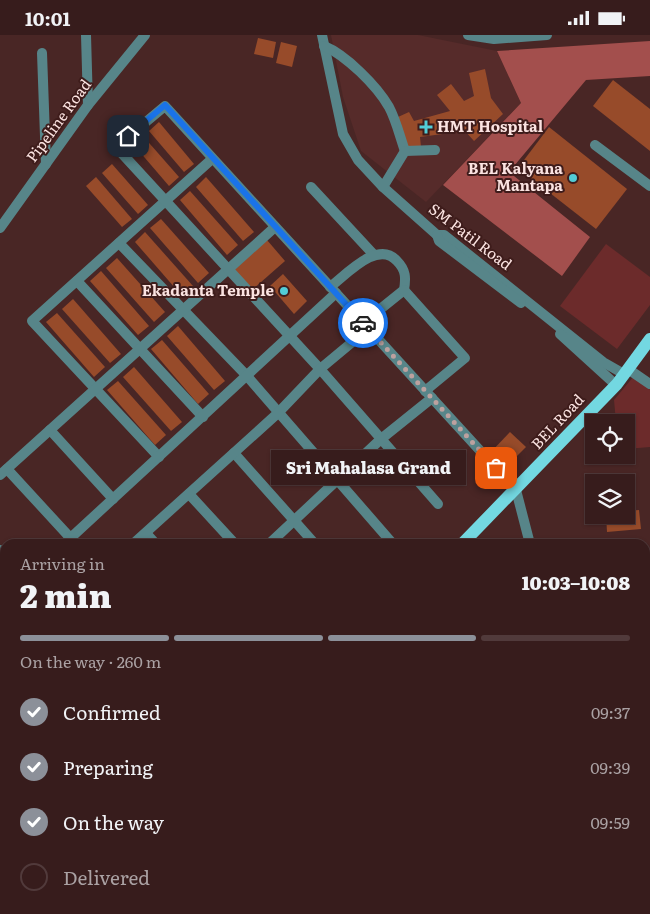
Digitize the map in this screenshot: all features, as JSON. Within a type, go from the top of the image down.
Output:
[{"type":"main road","name":"BEL Road","points":[[467,539],[616,385],[650,339]]},
{"type":"street","points":[[86,35],[88,105]]},
{"type":"street","name":"Pipeline Road","points":[[0,228],[88,105],[145,35]]},
{"type":"street","name":"SM Patil Road","points":[[322,35],[342,134],[358,160],[383,187],[437,235],[444,235],[603,362],[650,384]]},
{"type":"street","points":[[468,35],[494,39],[547,35]]},
{"type":"street","points":[[324,46],[334,50],[370,83],[389,108],[405,151]]},
{"type":"street","points":[[42,53],[46,164]]},
{"type":"street","points":[[438,504],[320,369],[116,147],[165,105],[212,159],[516,490],[529,539]]},
{"type":"street","points":[[595,145],[650,186]]},
{"type":"street","points":[[405,151],[435,150]]},
{"type":"street","points":[[383,187],[405,151]]},
{"type":"street","points":[[159,457],[32,321],[212,159]]},
{"type":"street","points":[[311,187],[374,255]]},
{"type":"street","points":[[67,539],[4,472],[275,227]]},
{"type":"street","points":[[437,235],[439,241],[535,314],[616,385]]},
{"type":"street","points":[[119,243],[247,376],[389,539]]},
{"type":"street","points":[[73,539],[113,499],[289,337],[333,290],[374,255],[384,253],[395,258],[403,267],[406,279],[404,290],[320,369],[278,413],[139,539]]},
{"type":"street","points":[[77,281],[202,417]]},
{"type":"street","points":[[275,539],[429,395],[465,358],[404,290]]},
{"type":"street","points":[[50,430],[113,499]]},
{"type":"street","points":[[234,453],[310,539]]},
{"type":"street","points":[[189,493],[230,539]]},
{"type":"street","points":[[146,533],[151,539]]},
{"type":"shaded area","name":"HMT Hospital","points":[[331,35],[418,35],[497,51],[521,103],[426,202],[361,151],[343,97]]},
{"type":"shaded area","points":[[650,41],[650,76],[586,80],[509,172],[590,237],[562,276],[443,185],[521,103],[497,51]]},
{"type":"shaded area","points":[[606,244],[650,277],[650,305],[617,349],[560,306]]},
{"type":"shaded area","points":[[634,376],[650,386],[650,447],[635,448],[635,414],[615,414],[614,400]]},
{"type":"building","points":[[258,38],[276,42],[273,58],[254,54]]},
{"type":"building","points":[[281,42],[297,46],[292,67],[276,63]]},
{"type":"building","points":[[485,69],[491,98],[503,114],[474,141],[465,131],[420,137],[421,147],[406,148],[398,117],[409,112],[414,121],[450,111],[437,95],[451,84],[464,101],[474,96],[469,73]]},
{"type":"building","points":[[613,80],[650,109],[650,151],[593,106]]},
{"type":"building","points":[[159,122],[194,164],[184,172],[149,131]]},
{"type":"building","name":"BEL Kalyana Mantapa","points":[[549,127],[627,189],[596,229],[518,168]]},
{"type":"building","points":[[143,136],[179,177],[169,186],[133,144]]},
{"type":"building","points":[[112,164],[148,205],[138,214],[102,173]]},
{"type":"building","points":[[96,177],[132,219],[122,227],[86,186]]},
{"type":"building","points":[[206,177],[254,232],[243,241],[196,187]]},
{"type":"building","points":[[190,191],[238,245],[227,255],[180,200]]},
{"type":"building","points":[[161,219],[209,273],[198,283],[150,228]]},
{"type":"building","points":[[145,232],[193,286],[182,296],[135,242]]},
{"type":"building","points":[[267,240],[285,261],[252,290],[234,270]]},
{"type":"building","points":[[117,258],[165,312],[154,322],[106,268]]},
{"type":"building","points":[[101,271],[149,326],[138,335],[90,281]]},
{"type":"building","points":[[283,274],[307,301],[294,314],[270,286]]},
{"type":"building","points":[[73,299],[121,354],[110,363],[62,309]]},
{"type":"building","points":[[57,313],[105,367],[94,377],[46,322]]},
{"type":"building","points":[[178,326],[225,381],[214,390],[167,336]]},
{"type":"building","points":[[162,340],[209,394],[198,404],[151,349]]},
{"type":"building","points":[[134,367],[182,422],[171,431],[123,377]]},
{"type":"building","points":[[118,381],[166,435],[155,445],[107,390]]},
{"type":"building","points":[[510,432],[526,447],[504,469],[489,454]]},
{"type":"building","points":[[635,510],[639,510],[641,529],[607,532],[607,524],[635,524]]},
{"type":"way so far","points":[[363,323],[496,468]]},
{"type":"place","name":"HMT Hospital","points":[[426,127]]},
{"type":"place","name":"BEL Kalyana Mantapa","points":[[573,178]]},
{"type":"place","name":"Ekadanta Temple","points":[[284,291]]},
{"type":"place","name":"Sri Mahalasa Grand","points":[[496,468]]},
{"type":"route","points":[[128,136],[165,105],[212,159],[363,323]]}]
